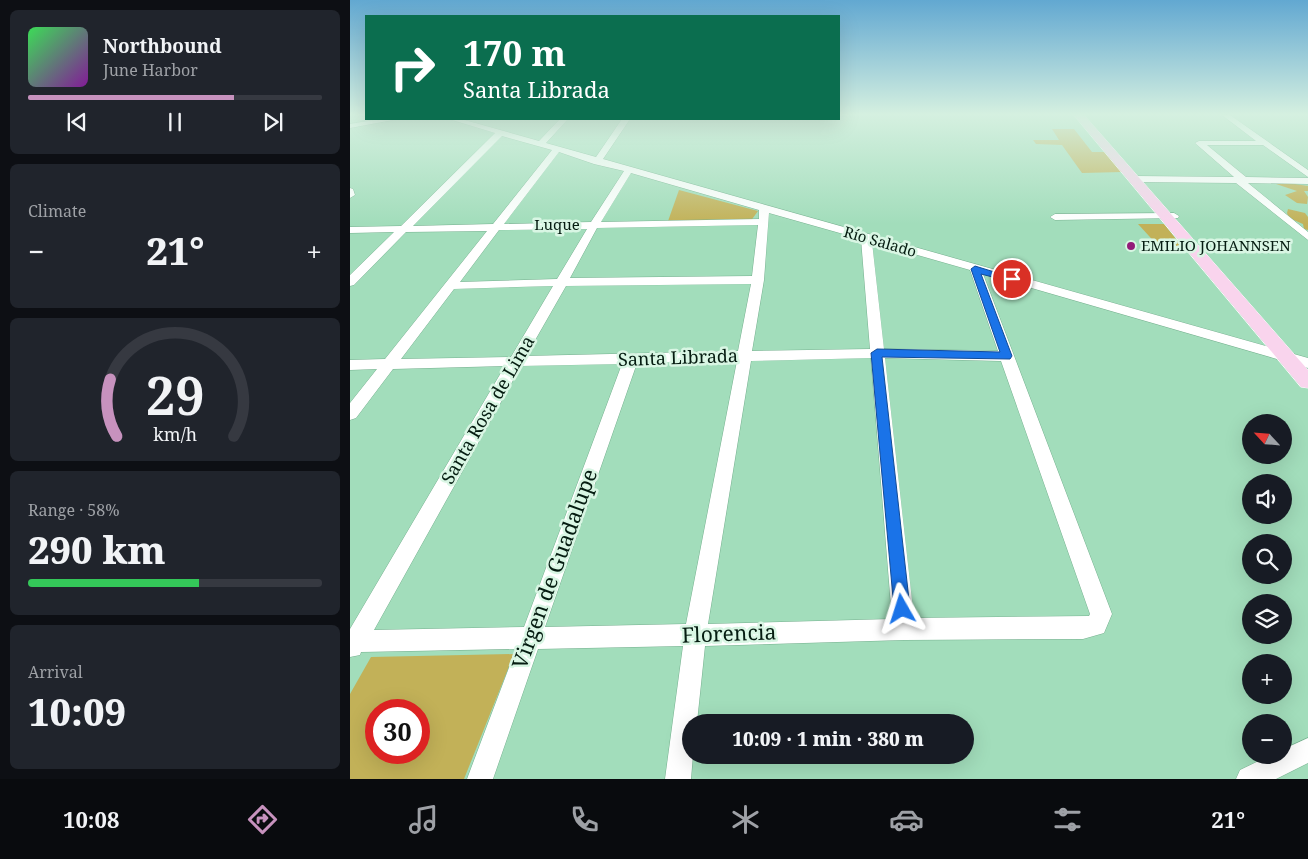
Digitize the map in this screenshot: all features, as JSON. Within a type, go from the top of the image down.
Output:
[{"type":"main road","points":[[1114,151],[1301,363],[1308,382]]},
{"type":"street","points":[[350,282],[482,151]]},
{"type":"street","points":[[350,414],[494,226],[555,151]]},
{"type":"street","name":"Río Salado","points":[[561,151],[628,170],[764,216],[866,238],[1301,363]]},
{"type":"street","points":[[597,162],[604,151]]},
{"type":"street","points":[[1208,151],[1308,237]]},
{"type":"street","points":[[1277,151],[1308,174]]},
{"type":"street","name":"Santa Rosa de Lima","points":[[352,644],[594,225],[628,170]]},
{"type":"street","points":[[1138,179],[1308,181]]},
{"type":"street","points":[[678,779],[694,635],[746,356],[758,280],[764,216]]},
{"type":"street","name":"Luque","points":[[350,230],[594,225],[764,216]]},
{"type":"street","points":[[1055,217],[1170,216]]},
{"type":"street","points":[[866,238],[904,629]]},
{"type":"street","points":[[975,269],[1007,356]]},
{"type":"street","points":[[448,286],[562,282],[758,280]]},
{"type":"street","name":"Santa Librada","points":[[350,365],[877,353],[1007,356]]},
{"type":"street","name":"Florencia","points":[[352,644],[531,637],[904,629],[1083,628],[1096,625],[1101,614],[1007,356]]},
{"type":"street","name":"Virgen de Guadalupe","points":[[480,779],[631,359]]},
{"type":"street","points":[[1249,779],[1308,750]]},
{"type":"shaded area","points":[[1067,151],[1105,152],[1122,172],[1082,173]]},
{"type":"shaded area","points":[[1282,182],[1308,186],[1308,191],[1304,191],[1308,197],[1307,204],[1297,203],[1285,195],[1297,191],[1276,184]]},
{"type":"shaded area","points":[[679,190],[758,211],[750,222],[667,224]]},
{"type":"shaded area","points":[[1288,209],[1305,213],[1308,217],[1308,230],[1304,229],[1303,224],[1289,218]]},
{"type":"shaded area","points":[[1138,224],[1164,224],[1184,249],[1160,248]]},
{"type":"shaded area","points":[[514,654],[464,779],[350,779],[350,694],[371,657]]},
{"type":"place","name":"EMILIO JOHANNSEN","points":[[1131,246]]},
{"type":"route","points":[[902,609],[877,353],[1007,356],[975,269],[1012,279]]}]
